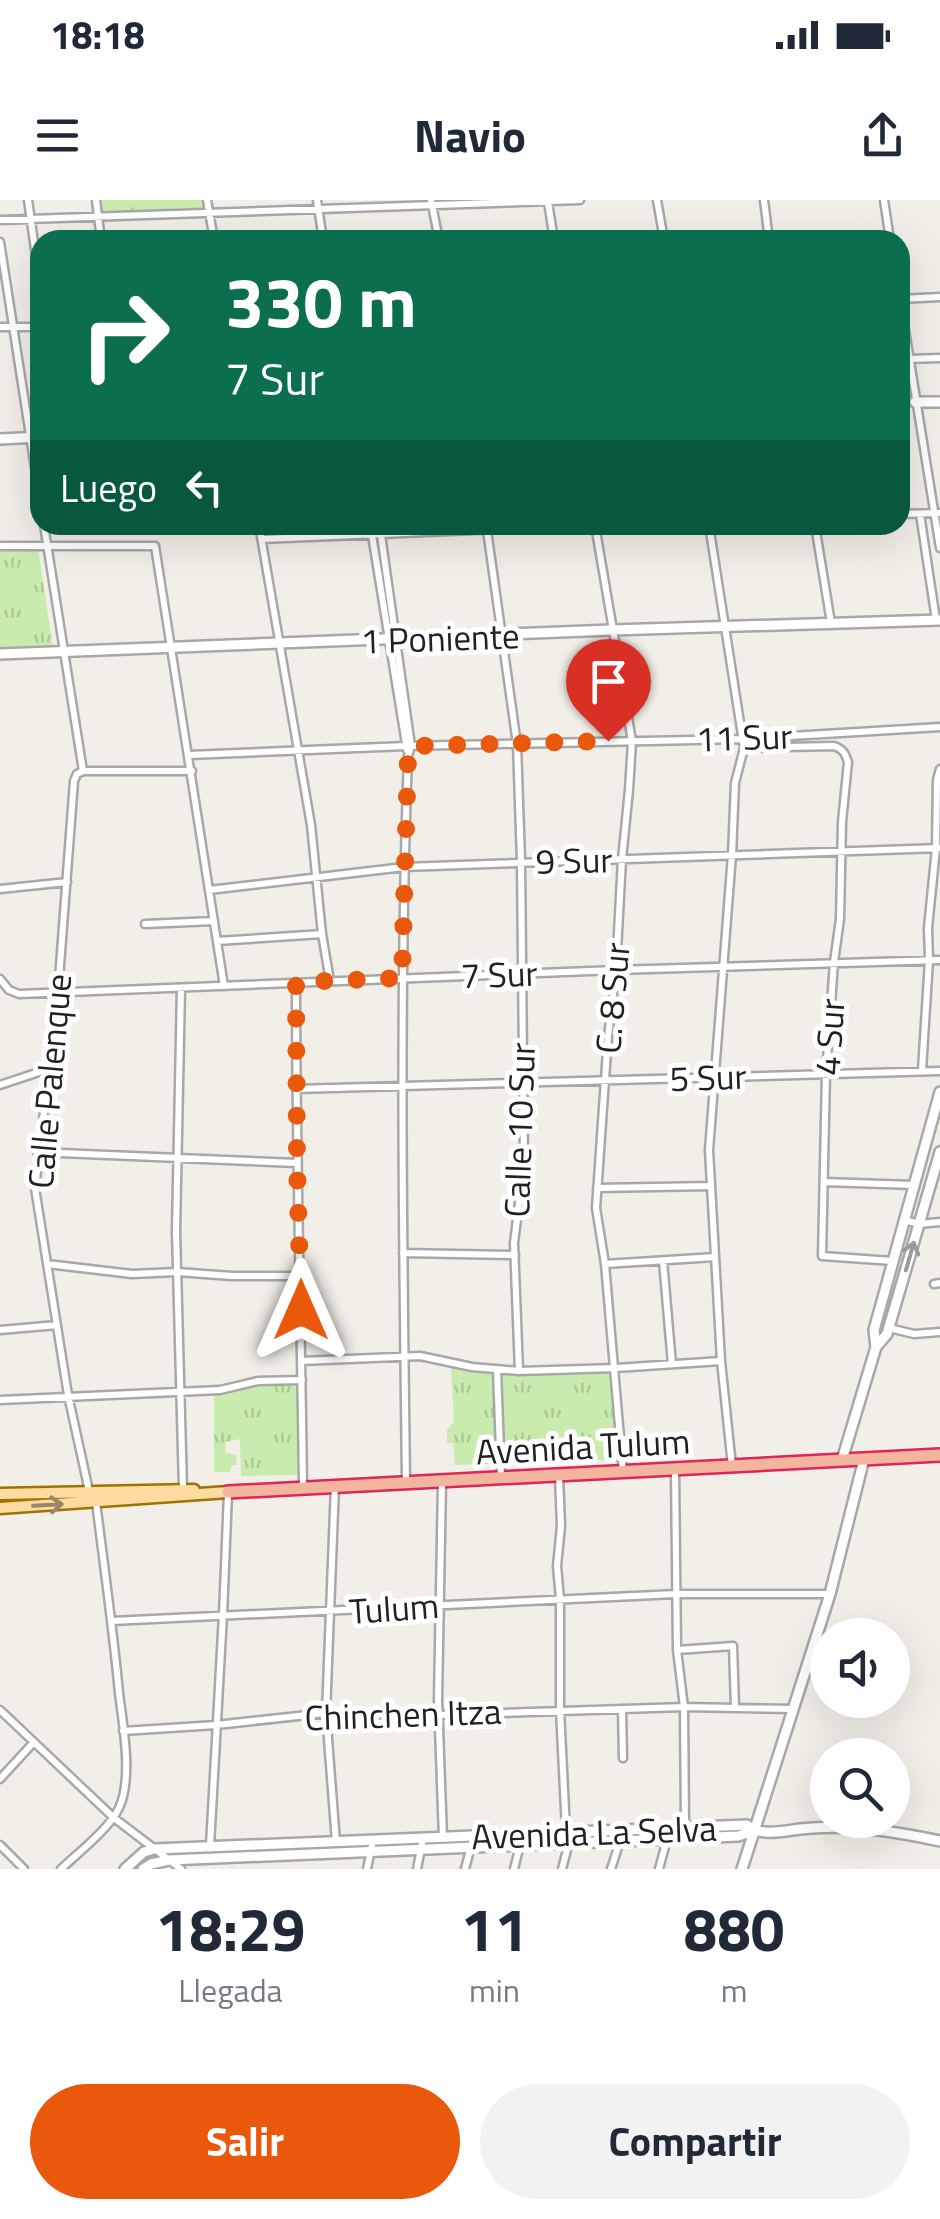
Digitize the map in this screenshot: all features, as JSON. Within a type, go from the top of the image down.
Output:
[{"type":"highway","name":"Avenida Tulum","points":[[228,1492],[940,1455]]},
{"type":"main road","name":"Avenida Tulum","points":[[0,1508],[183,1489],[228,1492]]},
{"type":"main road","name":"Avenida Tulum","points":[[0,1494],[92,1497],[228,1492]]},
{"type":"street","points":[[28,200],[33,230]]},
{"type":"street","points":[[96,200],[100,230]]},
{"type":"street","points":[[207,200],[212,230]]},
{"type":"street","points":[[0,220],[210,214],[322,204],[580,200]]},
{"type":"street","points":[[657,200],[662,230]]},
{"type":"street","points":[[764,200],[768,230]]},
{"type":"street","points":[[884,200],[888,230]]},
{"type":"street","points":[[548,201],[552,230]]},
{"type":"street","points":[[432,202],[437,230]]},
{"type":"street","points":[[322,204],[323,230]]},
{"type":"street","points":[[0,242],[30,410]]},
{"type":"street","points":[[910,298],[940,297]]},
{"type":"street","points":[[0,327],[30,326]]},
{"type":"street","points":[[910,359],[940,358]]},
{"type":"street","points":[[910,370],[940,548]]},
{"type":"street","points":[[916,402],[940,402]]},
{"type":"street","points":[[0,439],[30,438]]},
{"type":"street","points":[[926,454],[940,453]]},
{"type":"street","points":[[910,514],[937,513]]},
{"type":"street","points":[[920,514],[938,620]]},
{"type":"street","points":[[45,535],[80,773],[192,770]]},
{"type":"street","points":[[261,535],[311,826],[330,980]]},
{"type":"street","points":[[262,540],[318,535]]},
{"type":"street","points":[[375,535],[408,746],[402,978],[406,1482]]},
{"type":"street","name":"Calle 10 Sur","points":[[488,535],[517,744],[524,1163],[514,1255],[519,1371]]},
{"type":"street","name":"C. 8 Sur","points":[[598,535],[632,740],[596,1208],[616,1368],[623,1472]]},
{"type":"street","points":[[710,535],[744,748],[735,784],[710,1150],[721,1361],[732,1466]]},
{"type":"street","points":[[817,535],[831,624]]},
{"type":"street","points":[[0,546],[155,546],[224,986]]},
{"type":"street","name":"1 Poniente","points":[[0,654],[938,620]]},
{"type":"street","name":"11 Sur","points":[[189,755],[742,739],[940,728]]},
{"type":"street","name":"4 Sur","points":[[744,748],[834,746],[842,749],[848,762],[826,1073],[822,1256],[893,1261]]},
{"type":"street","points":[[922,1070],[940,769]]},
{"type":"street","name":"Calle Palenque","points":[[80,773],[74,781],[58,992],[35,1188],[68,1396],[92,1497],[112,1621],[123,1731],[124,1789],[114,1818]]},
{"type":"street","name":"9 Sur","points":[[209,890],[404,867],[938,848]]},
{"type":"street","points":[[0,888],[67,882]]},
{"type":"street","points":[[145,924],[214,921]]},
{"type":"street","points":[[218,941],[322,934]]},
{"type":"street","name":"7 Sur","points":[[0,979],[9,990],[19,994],[940,960]]},
{"type":"street","points":[[296,982],[303,1487]]},
{"type":"street","points":[[181,988],[176,1231],[183,1489]]},
{"type":"street","points":[[0,1085],[48,1070]]},
{"type":"street","name":"5 Sur","points":[[296,1089],[940,1071]]},
{"type":"street","points":[[842,1460],[876,1347],[874,1330],[940,1092]]},
{"type":"street","points":[[38,1152],[297,1164]]},
{"type":"street","points":[[876,1347],[888,1334],[940,1152]]},
{"type":"street","points":[[824,1182],[914,1185]]},
{"type":"street","points":[[598,1188],[711,1186]]},
{"type":"street","points":[[904,1220],[919,1224],[940,1222]]},
{"type":"street","points":[[403,1253],[514,1255]]},
{"type":"street","points":[[605,1264],[715,1256]]},
{"type":"street","points":[[663,1261],[672,1364]]},
{"type":"street","points":[[47,1264],[116,1273],[301,1276]]},
{"type":"street","points":[[0,1330],[57,1325]]},
{"type":"street","points":[[889,1328],[914,1334],[940,1332]]},
{"type":"street","points":[[302,1360],[405,1356],[519,1371],[721,1361]]},
{"type":"street","points":[[497,1370],[501,1477]]},
{"type":"street","points":[[0,1400],[228,1389],[258,1381],[302,1380]]},
{"type":"street","points":[[742,1869],[830,1594],[864,1459]]},
{"type":"street","points":[[674,1469],[677,1650],[684,1707],[686,1829]]},
{"type":"street","points":[[558,1474],[561,1526],[556,1566],[567,1838],[562,1869]]},
{"type":"street","points":[[442,1480],[438,1715],[444,1838]]},
{"type":"street","points":[[335,1485],[326,1714],[336,1842]]},
{"type":"street","points":[[210,1846],[228,1492]]},
{"type":"street","name":"Tulum","points":[[112,1621],[676,1594],[830,1594]]},
{"type":"street","points":[[677,1650],[733,1646],[735,1707]]},
{"type":"street","name":"Chinchen Itza","points":[[123,1731],[326,1714],[438,1715],[684,1707],[794,1709]]},
{"type":"street","points":[[622,1708],[623,1758]]},
{"type":"street","points":[[0,1710],[114,1818],[181,1869]]},
{"type":"street","points":[[0,1778],[34,1742]]},
{"type":"street","points":[[61,1869],[114,1818]]},
{"type":"street","name":"Avenida La Selva","points":[[667,1834],[747,1825],[754,1831]]},
{"type":"street","points":[[754,1831],[848,1826],[940,1841]]},
{"type":"street","name":"Avenida La Selva","points":[[143,1869],[169,1860],[372,1846],[667,1834],[738,1836],[754,1831]]},
{"type":"street","points":[[660,1869],[667,1834]]},
{"type":"street","points":[[612,1869],[620,1836]]},
{"type":"street","name":"Avenida La Selva","points":[[422,1844],[444,1838],[471,1842]]},
{"type":"street","points":[[514,1869],[519,1840]]},
{"type":"street","name":"Avenida La Selva","points":[[154,1849],[336,1842],[372,1846]]},
{"type":"street","points":[[465,1869],[471,1842]]},
{"type":"street","points":[[416,1869],[422,1844]]},
{"type":"street","points":[[0,1845],[24,1869]]},
{"type":"street","points":[[367,1869],[372,1846]]},
{"type":"street","points":[[125,1869],[144,1852],[154,1849]]},
{"type":"green space","points":[[98,200],[205,200],[207,212],[100,213]]},
{"type":"green space","points":[[38,548],[53,648],[0,651],[0,550]]},
{"type":"green space","points":[[451,1368],[467,1372],[612,1373],[617,1460],[455,1465],[453,1443],[447,1443],[447,1430],[454,1422]]},
{"type":"green space","points":[[265,1385],[297,1388],[298,1475],[241,1476],[240,1439],[226,1442],[225,1452],[236,1455],[237,1465],[232,1465],[230,1472],[214,1472],[214,1394]]},
{"type":"route","points":[[301,1310],[296,982],[402,978],[411,746],[608,741]]}]
